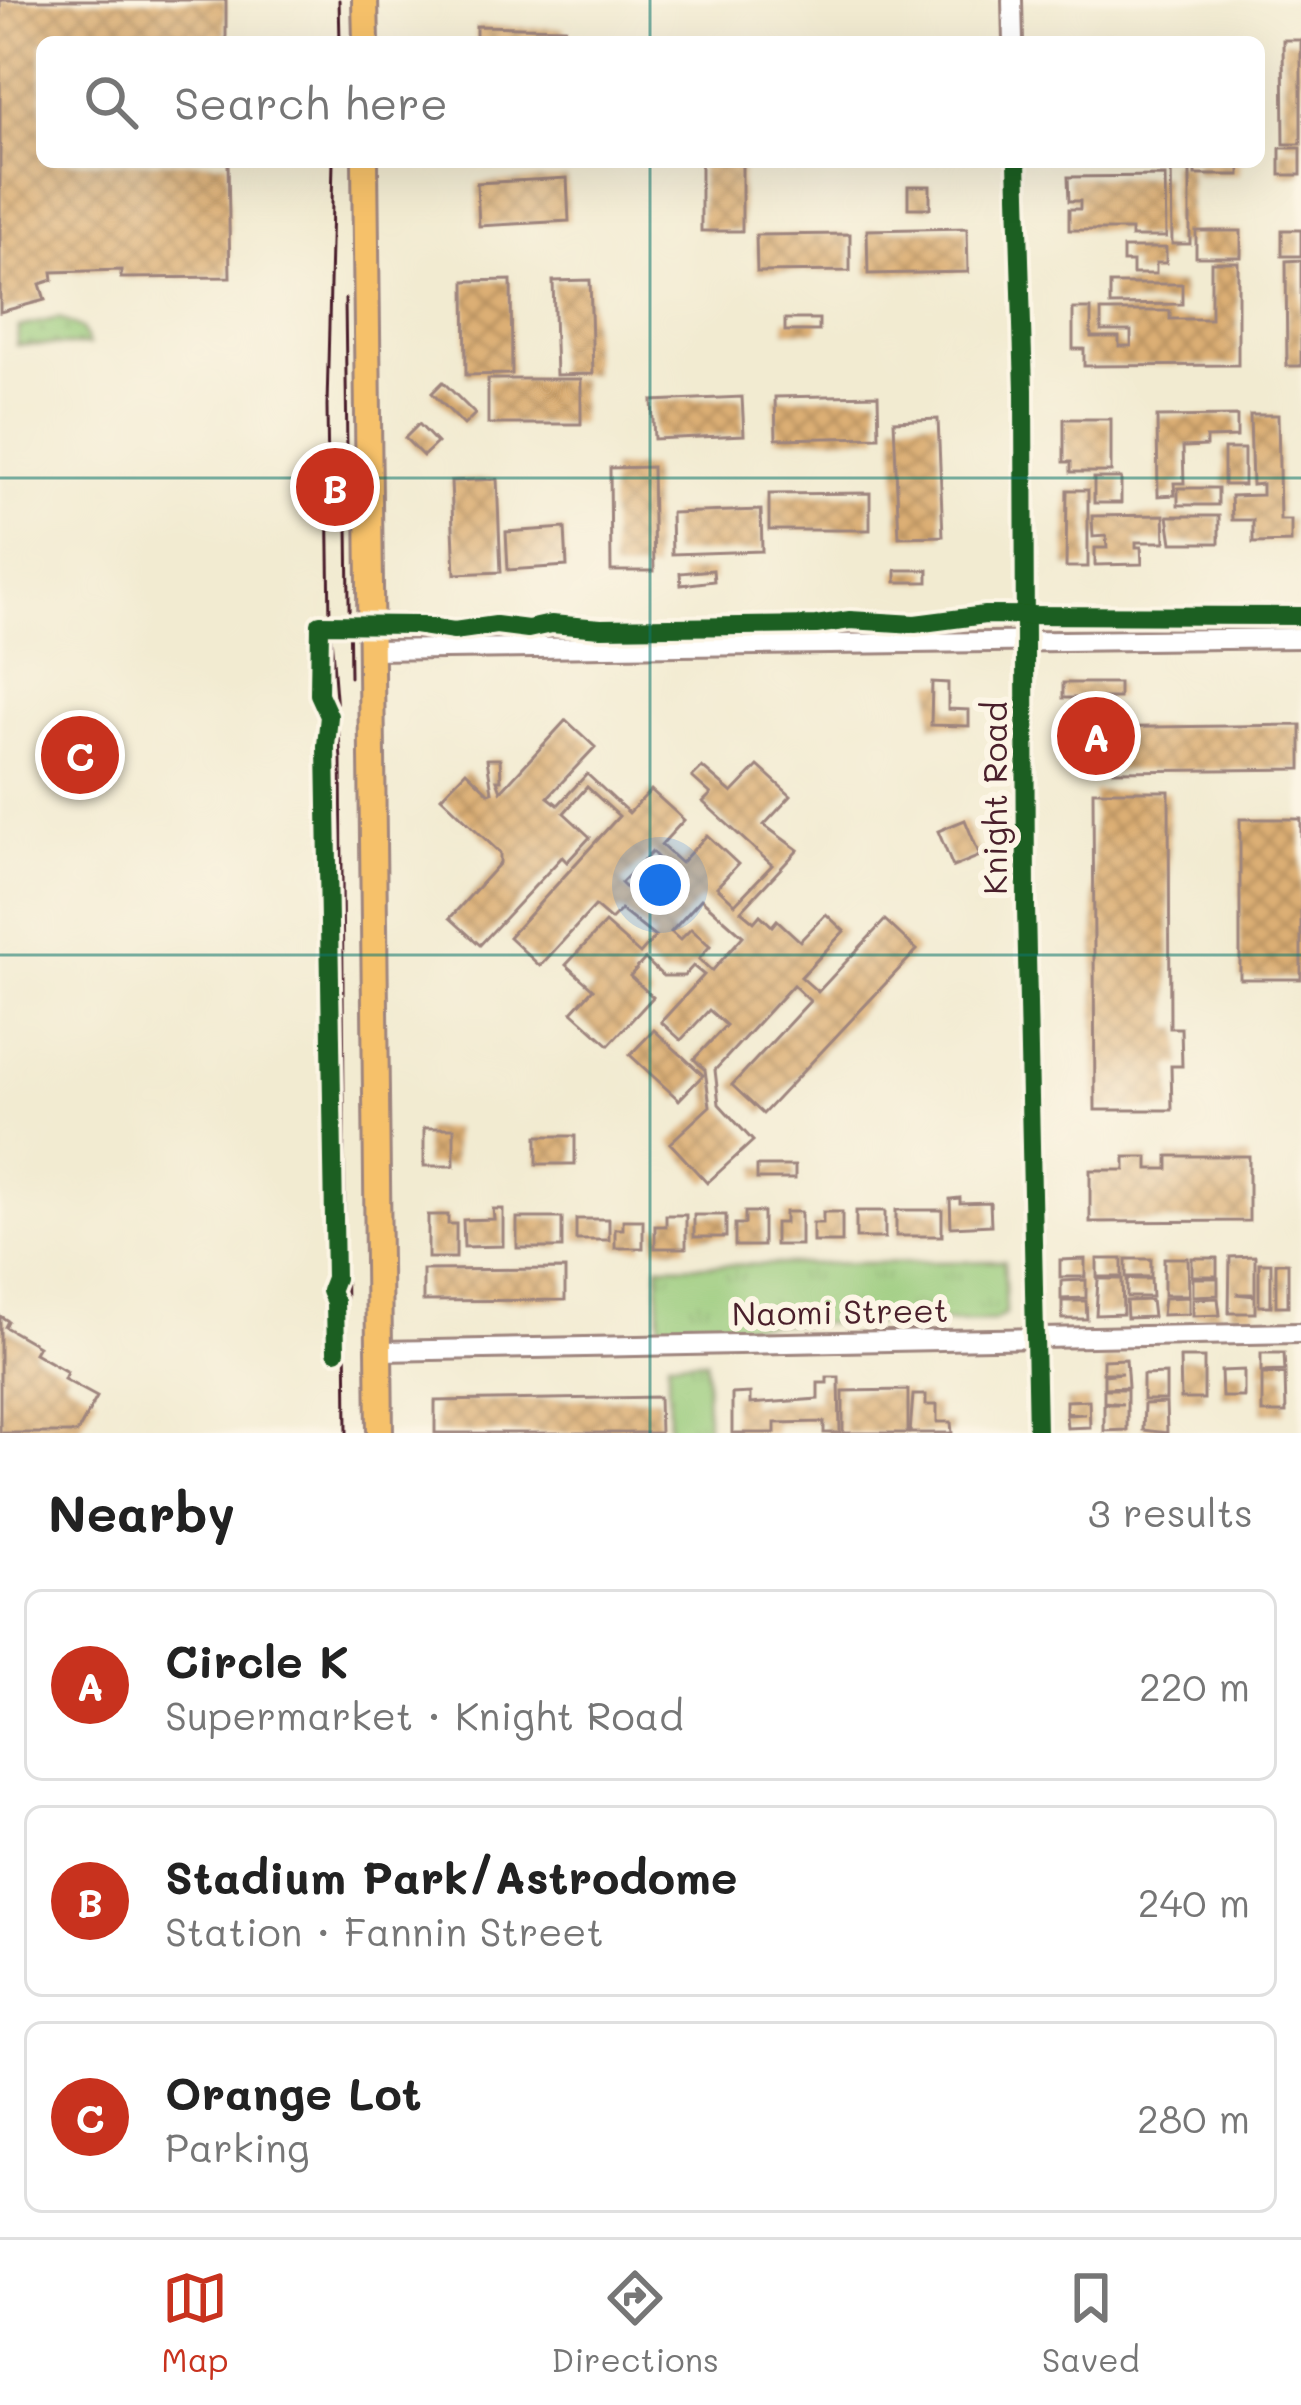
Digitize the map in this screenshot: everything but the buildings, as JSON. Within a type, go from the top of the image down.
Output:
[{"type":"main road","points":[[365,0],[366,36]]},
{"type":"main road","points":[[365,168],[380,1433]]},
{"type":"street","points":[[1012,0],[1013,36]]},
{"type":"street","name":"Knight Road","points":[[1018,168],[1037,1433]]},
{"type":"street","points":[[369,650],[1301,638]]},
{"type":"street","name":"Naomi Street","points":[[381,1351],[1301,1333]]},
{"type":"green space","points":[[59,318],[82,329],[89,345],[16,345],[19,327]]},
{"type":"green space","points":[[1004,1261],[1006,1314],[994,1321],[660,1326],[658,1266]]},
{"type":"green space","points":[[706,1360],[707,1433],[669,1433],[668,1361]]},
{"type":"tram line","points":[[339,0],[340,36]]},
{"type":"tram line","points":[[333,168],[327,406],[330,623],[341,760],[347,1433]]},
{"type":"tram line","points":[[345,299],[350,677]]},
{"type":"cycle path","points":[[1017,168],[1037,1433]]},
{"type":"cycle path","points":[[336,1351],[335,1302],[330,1291],[335,1278],[329,716],[319,694],[320,624],[415,625],[454,631],[551,624],[601,628],[816,625],[850,620],[915,624],[985,615],[1301,616]]},
{"type":"place","name":"Stadium Park/Astrodome","points":[[335,487]]},
{"type":"place","name":"Circle K","points":[[1096,736]]},
{"type":"place","name":"Orange Lot","points":[[80,755]]}]
